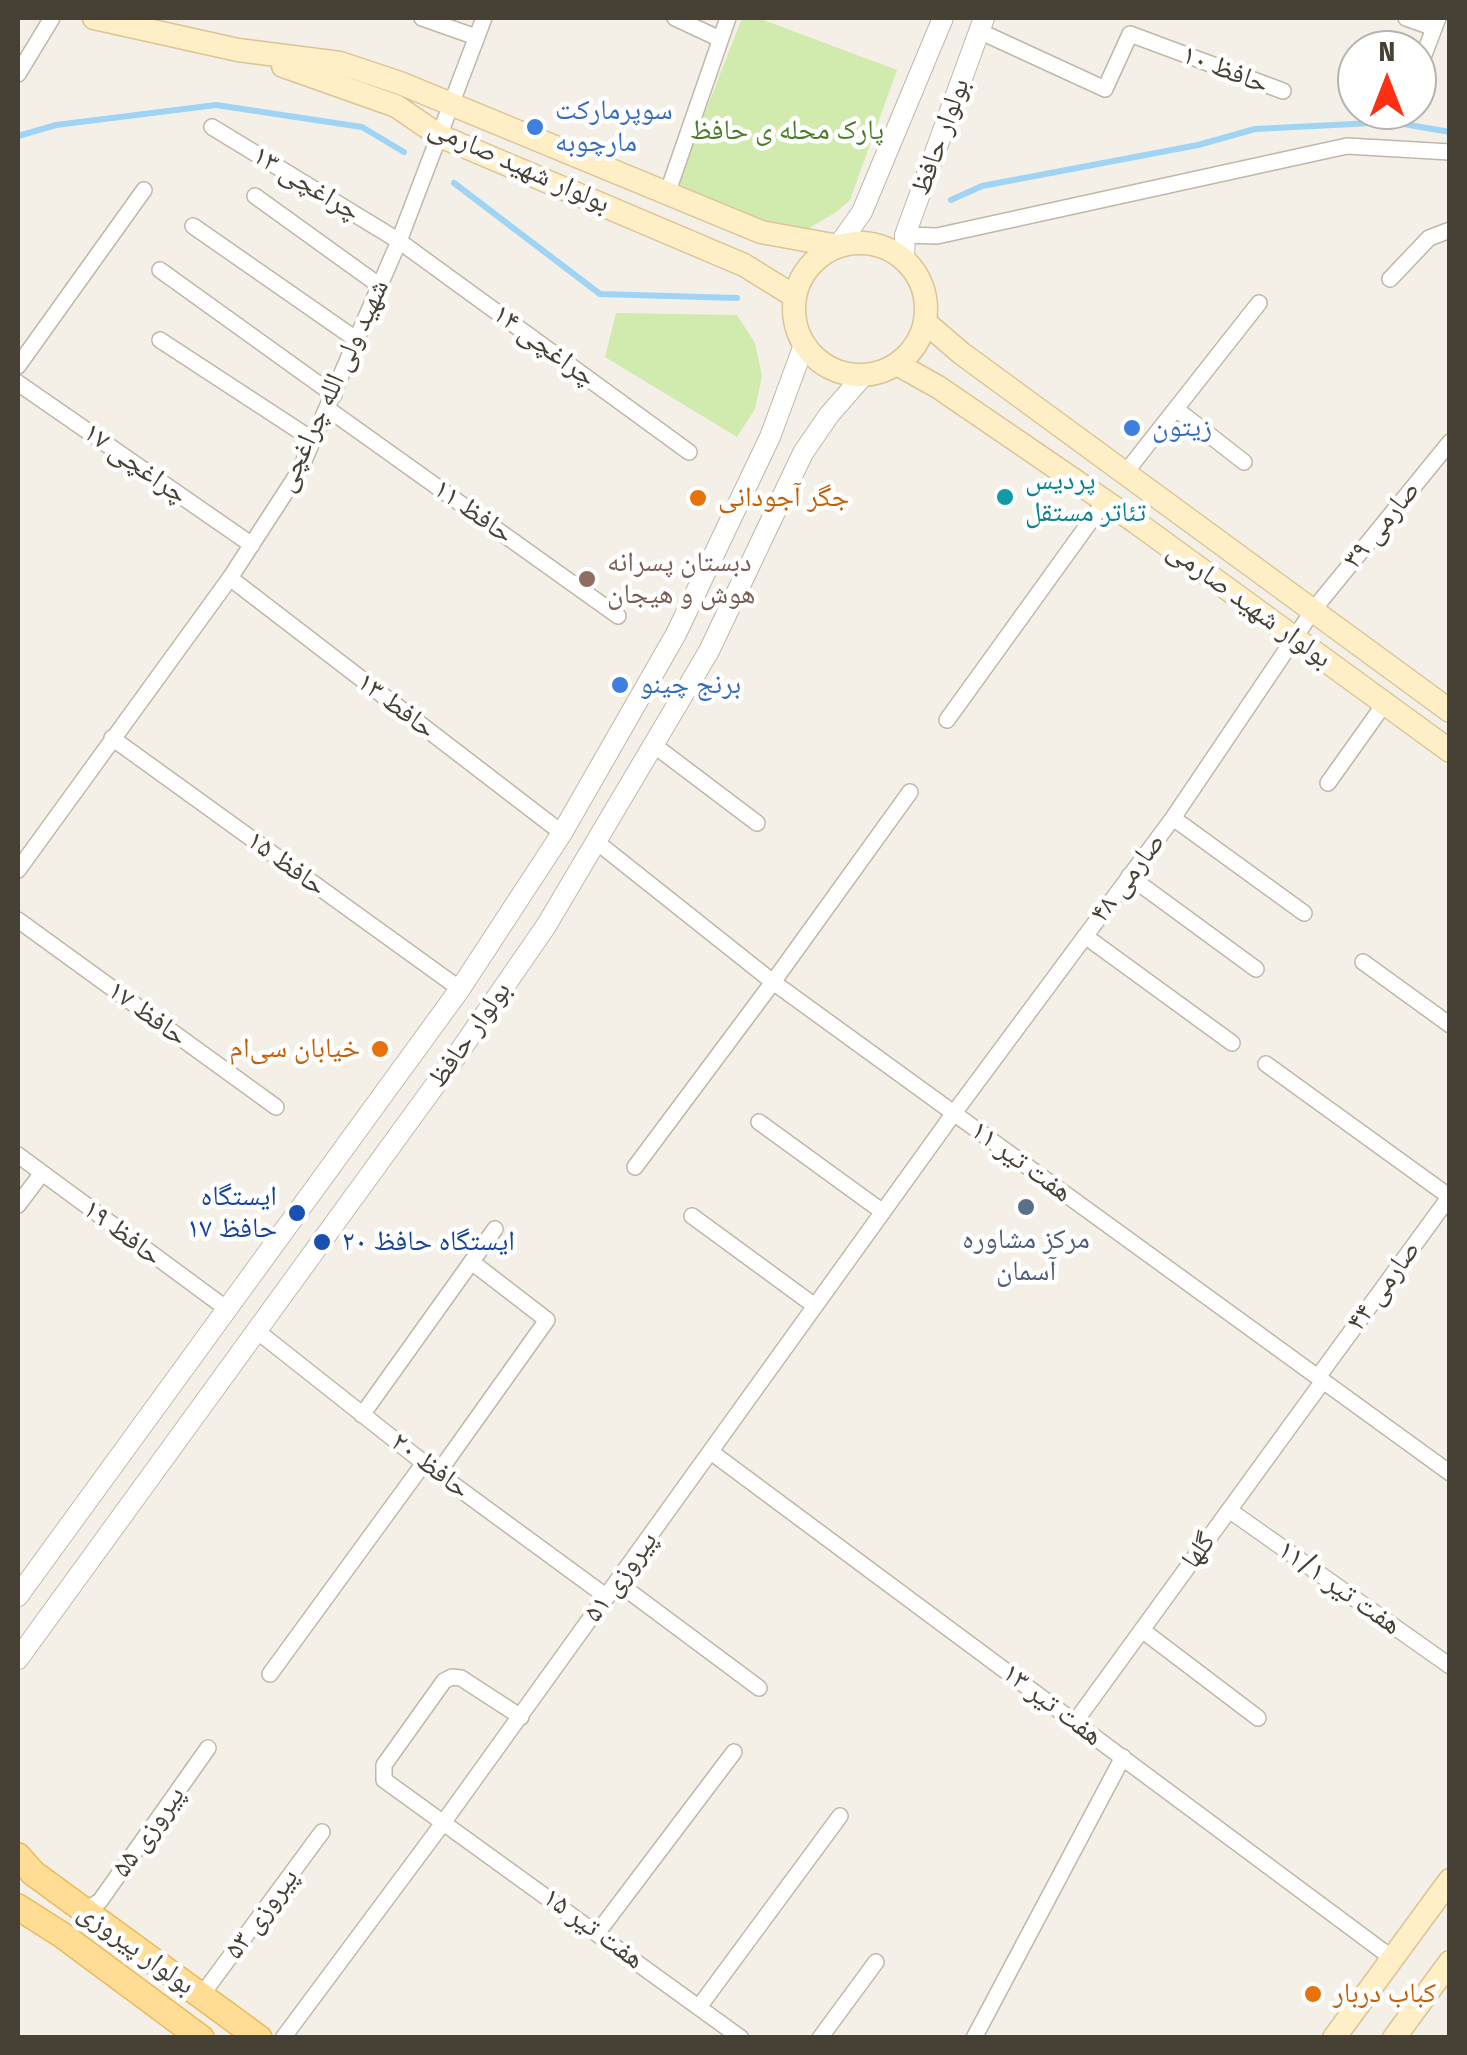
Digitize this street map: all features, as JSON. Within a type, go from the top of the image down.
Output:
[{"type":"main road","name":"بولوار شهید صارمی","points":[[94,18],[238,50],[340,64],[452,105],[761,232],[838,246]]},
{"type":"main road","name":"بولوار شهید صارمی","points":[[238,50],[396,106],[440,136],[744,265],[794,296]]},
{"type":"main road","points":[[838,246],[905,247],[923,288],[925,322],[910,352],[896,364],[864,375],[830,368],[804,345],[793,313],[800,279],[810,265],[838,246]]},
{"type":"main road","name":"بولوار شهید صارمی","points":[[925,322],[961,354],[1450,711]]},
{"type":"main road","name":"بولوار شهید صارمی","points":[[896,364],[938,387],[1105,501],[1450,751]]},
{"type":"main road","name":"بولوار پیروزی","points":[[18,1856],[33,1873],[259,2038]]},
{"type":"main road","points":[[1334,2038],[1450,1880]]},
{"type":"main road","name":"بولوار پیروزی","points":[[18,1907],[201,2038]]},
{"type":"main road","points":[[1394,2038],[1450,1962]]},
{"type":"street","points":[[18,74],[52,18]]},
{"type":"street","points":[[422,18],[476,37]]},
{"type":"street","name":"شهید ولی الله چراغچی","points":[[18,870],[230,578],[300,470],[399,241],[484,18]]},
{"type":"street","points":[[675,18],[720,39]]},
{"type":"street","points":[[667,194],[728,18]]},
{"type":"street","name":"بولوار حافظ","points":[[838,246],[862,212],[943,18]]},
{"type":"street","points":[[1406,18],[1436,23]]},
{"type":"street","name":"بولوار حافظ","points":[[905,247],[981,24]]},
{"type":"street","name":"حافظ ۱۰","points":[[981,24],[1105,89],[1130,34],[1283,91]]},
{"type":"street","name":"چراغچی ۱۳","points":[[212,127],[399,241]]},
{"type":"street","points":[[905,247],[937,236],[1347,146],[1450,152]]},
{"type":"street","points":[[18,366],[144,190]]},
{"type":"street","points":[[254,196],[380,286]]},
{"type":"street","points":[[193,226],[357,340]]},
{"type":"street","points":[[1390,279],[1429,238],[1450,230]]},
{"type":"street","name":"چراغچی ۱۴","points":[[399,241],[689,452]]},
{"type":"street","name":"حافظ ۱۱","points":[[160,270],[618,616]]},
{"type":"street","points":[[1126,472],[1259,303]]},
{"type":"street","points":[[160,340],[314,440]]},
{"type":"street","name":"بولوار حافظ","points":[[18,1596],[460,989],[562,834],[676,634],[770,437],[804,345]]},
{"type":"street","name":"بولوار حافظ","points":[[18,1659],[492,1006],[598,843],[709,651],[803,454],[828,415],[864,375]]},
{"type":"street","name":"چراغچی ۱۷","points":[[18,383],[252,545]]},
{"type":"street","points":[[1176,409],[1244,462]]},
{"type":"street","name":"صارمی ۳۹","points":[[1293,638],[1450,442]]},
{"type":"street","points":[[947,720],[1105,501]]},
{"type":"street","name":"حافط ۱۳","points":[[230,578],[562,834]]},
{"type":"street","name":"صارمی ۴۸","points":[[954,1113],[1172,818],[1293,638]]},
{"type":"street","points":[[1328,783],[1385,704]]},
{"type":"street","name":"حافظ ۱۵","points":[[112,738],[460,989]]},
{"type":"street","points":[[654,746],[757,823]]},
{"type":"street","points":[[635,1166],[910,792]]},
{"type":"street","points":[[1172,818],[1304,913]]},
{"type":"street","name":"هفت تیر ۱۱","points":[[598,843],[774,982],[1450,1474]]},
{"type":"street","points":[[1129,876],[1256,969]]},
{"type":"street","name":"حافظ ۱۷","points":[[18,920],[276,1108]]},
{"type":"street","points":[[1084,936],[1232,1043]]},
{"type":"street","points":[[1363,962],[1450,1025]]},
{"type":"street","points":[[1266,1064],[1449,1197]]},
{"type":"street","name":"پیروزی ۵۱","points":[[283,2038],[444,1823],[954,1113]]},
{"type":"street","points":[[759,1122],[883,1212]]},
{"type":"street","name":"حافظ ۱۹","points":[[18,1155],[227,1309]]},
{"type":"street","points":[[18,1206],[42,1173]]},
{"type":"street","name":"صارمی ۴۴","points":[[1321,1379],[1449,1197]]},
{"type":"street","points":[[692,1216],[816,1306]]},
{"type":"street","points":[[362,1415],[494,1229]]},
{"type":"street","points":[[438,1474],[548,1320],[472,1263]]},
{"type":"street","name":"حافظ ۲۰","points":[[256,1331],[438,1474],[607,1597]]},
{"type":"street","name":"گلها","points":[[1075,1722],[1321,1379]]},
{"type":"street","name":"هفت تیر ۱۳","points":[[711,1452],[1392,1958]]},
{"type":"street","points":[[270,1674],[424,1463]]},
{"type":"street","name":"هفت تیر ۱۱/۱","points":[[1229,1510],[1450,1666]]},
{"type":"street","points":[[618,1583],[758,1688]]},
{"type":"street","points":[[1142,1630],[1258,1718]]},
{"type":"street","name":"هفت تیر ۱۵","points":[[520,1717],[461,1678],[452,1677],[444,1681],[384,1765],[384,1780],[741,2038]]},
{"type":"street","name":"پیروزی ۵۵","points":[[84,1911],[100,1901],[208,1748]]},
{"type":"street","points":[[598,1932],[734,1752]]},
{"type":"street","points":[[974,2038],[1123,1758]]},
{"type":"street","points":[[699,2006],[840,1816]]},
{"type":"street","name":"پیروزی ۵۳","points":[[201,1996],[322,1832]]},
{"type":"street","points":[[820,2038],[876,1962]]},
{"type":"green space","name":"پارک محله ی حافظ","points":[[742,18],[758,18],[897,70],[850,200],[799,234],[685,196],[679,186]]},
{"type":"green space","points":[[616,313],[737,315],[755,343],[762,376],[755,409],[737,437],[605,357]]},
{"type":"waterway","points":[[18,136],[56,125],[216,105],[362,127],[404,152]]},
{"type":"waterway","points":[[951,200],[982,186],[1198,145],[1255,129],[1392,122],[1450,132]]},
{"type":"waterway","points":[[454,183],[600,294],[737,298]]},
{"type":"place","name":"سوپرمارکت مارچوبه","points":[[535,127]]},
{"type":"place","name":"زیتون","points":[[1132,428]]},
{"type":"place","name":"پردیس تئاتر مستقل","points":[[1005,497]]},
{"type":"place","name":"جگر آجودانی","points":[[698,498]]},
{"type":"place","name":"دبستان پسرانه هوش و هیجان","points":[[587,579]]},
{"type":"place","name":"برنج چینو","points":[[620,685]]},
{"type":"place","name":"خیابان سی‌ام","points":[[380,1049]]},
{"type":"place","name":"مرکز مشاوره آسمان","points":[[1026,1207]]},
{"type":"place","name":"ایستگاه حافظ ۱۷","points":[[297,1213]]},
{"type":"place","name":"ایستگاه حافظ ۲۰","points":[[322,1242]]},
{"type":"place","name":"کباب دربار","points":[[1313,1994]]}]
